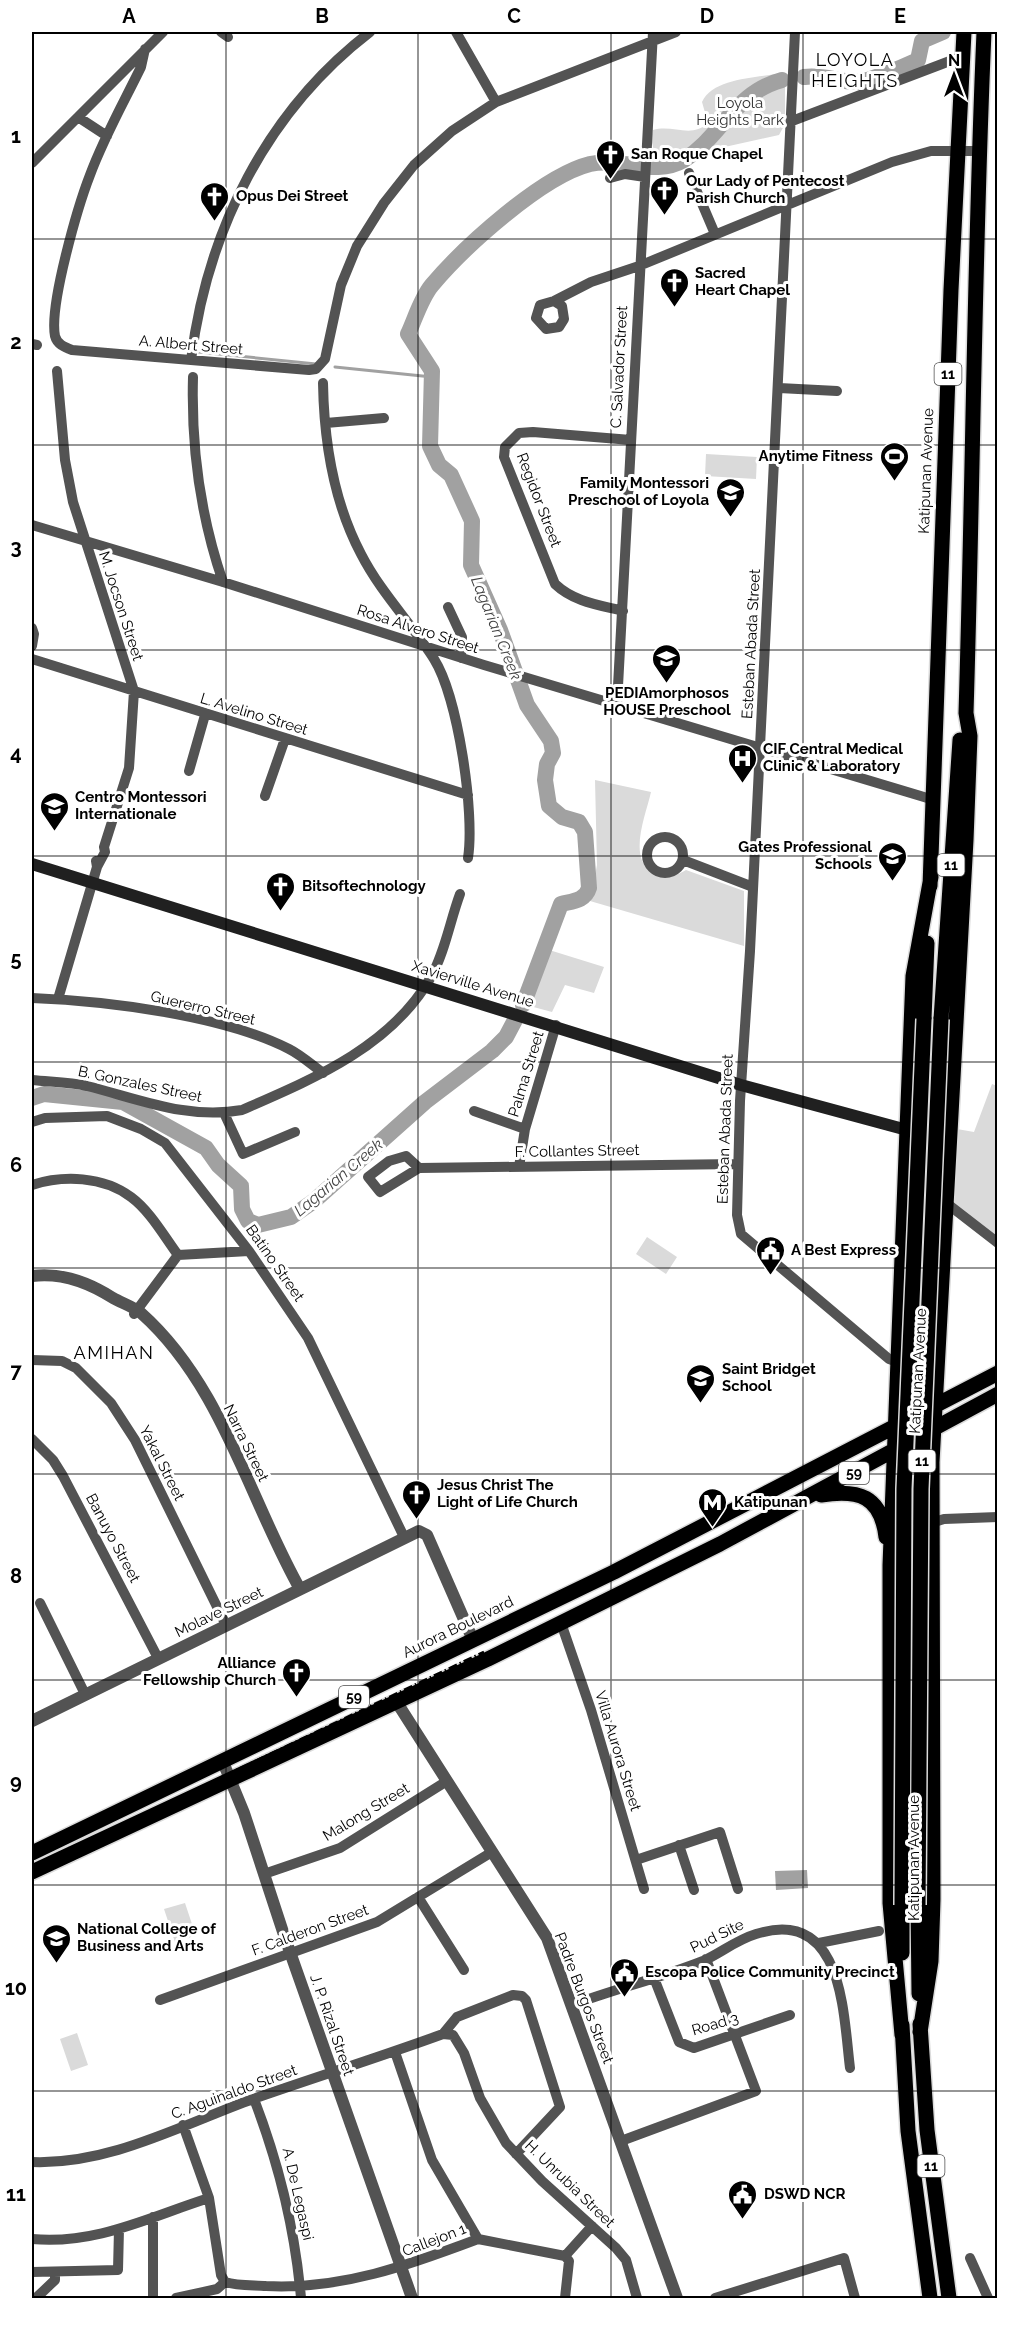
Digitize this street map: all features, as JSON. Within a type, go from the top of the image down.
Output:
[{"type":"main road","name":"Katipunan Avenue","points":[[902,2035],[904,1489],[931,877],[951,290],[964,32]]},
{"type":"main road","name":"Katipunan Avenue","points":[[920,2032],[931,1961],[933,1900],[932,1462],[970,736],[966,713],[979,151],[984,32]]},
{"type":"main road","name":"Katipunan Avenue","points":[[948,2298],[927,2130],[920,2032],[918,1905],[920,1512],[941,1019],[960,735],[966,713]]},
{"type":"main road","name":"Xavierville Avenue","points":[[32,864],[741,1084],[907,1130]]},
{"type":"main road","name":"Katipunan Avenue","points":[[930,2298],[908,2131],[890,1903],[889,1601],[913,976],[931,877]]},
{"type":"main road","points":[[901,1272],[910,1285],[922,1287],[936,1281],[941,1272]]},
{"type":"main road","points":[[899,1318],[938,1320]]},
{"type":"main road","name":"59","points":[[896,1426],[998,1373]]},
{"type":"main road","points":[[861,1445],[886,1420],[897,1390]]},
{"type":"main road","name":"59","points":[[33,1866],[230,1779],[561,1623],[812,1496],[998,1394]]},
{"type":"main road","points":[[932,1462],[941,1436],[954,1418]]},
{"type":"main road","name":"Aurora Boulevard","points":[[32,1852],[551,1603],[896,1426]]},
{"type":"main road","points":[[812,1496],[851,1492],[865,1497],[874,1504],[885,1524],[890,1565]]},
{"type":"main road","points":[[893,1523],[931,1523]]},
{"type":"main road","points":[[889,1601],[904,1611],[913,1611],[921,1609],[931,1596]]},
{"type":"main road","points":[[551,1603],[561,1623]]},
{"type":"main road","points":[[889,1630],[905,1619],[918,1618],[931,1622]]},
{"type":"street","points":[[32,163],[163,32]]},
{"type":"street","points":[[191,360],[199,307],[213,256],[246,177],[294,106],[322,74],[370,32]]},
{"type":"street","points":[[456,32],[496,102],[653,36],[676,32]]},
{"type":"street","name":"Esteban Abada Street","points":[[795,32],[761,746],[737,1164],[737,1215],[741,1233],[889,1359],[898,1362]]},
{"type":"street","name":"C. Salvador Street","points":[[617,705],[624,612],[639,266],[653,36]]},
{"type":"street","points":[[78,117],[107,136],[141,67],[145,50]]},
{"type":"street","points":[[792,121],[963,56]]},
{"type":"street","name":"A. Albert Street","points":[[107,136],[90,175],[72,230],[55,321],[56,337],[59,343],[72,350],[309,370],[316,369],[327,352],[341,285],[357,246],[384,203],[421,159],[452,131],[496,102]]},
{"type":"street","points":[[554,301],[591,282],[639,266],[902,158],[931,151],[979,151]]},
{"type":"street","points":[[610,178],[646,170]]},
{"type":"street","points":[[689,173],[715,234]]},
{"type":"street","name":"M. Jocson Street","points":[[57,371],[65,460],[84,540],[134,692],[129,768],[104,847],[102,863],[97,867],[92,882],[58,999]]},
{"type":"street","points":[[194,377],[192,412],[197,479],[206,527],[224,582]]},
{"type":"street","points":[[323,383],[326,423],[336,491],[361,554],[382,589],[440,671],[449,695],[468,795],[471,838],[468,858]]},
{"type":"street","points":[[779,388],[837,391]]},
{"type":"street","points":[[326,423],[384,418]]},
{"type":"street","name":"Regidor Street","points":[[624,612],[579,600],[566,594],[555,584],[504,457],[505,447],[519,433],[631,440]]},
{"type":"street","name":"Rosa Alvero Street","points":[[32,525],[224,582],[461,658],[761,746],[934,800]]},
{"type":"street","points":[[448,607],[462,637],[461,658]]},
{"type":"street","points":[[32,628],[34,632],[32,646]]},
{"type":"street","name":"L. Avelino Street","points":[[32,659],[205,715],[468,795]]},
{"type":"street","points":[[189,771],[205,715]]},
{"type":"street","points":[[265,796],[285,738]]},
{"type":"street","points":[[683,860],[753,887]]},
{"type":"street","name":"B. Gonzales Street","points":[[32,1080],[85,1085],[193,1113],[224,1113],[242,1110],[346,1060],[398,1021],[425,985],[440,954],[460,894]]},
{"type":"street","name":"Guererro Street","points":[[32,998],[171,1013],[235,1030],[291,1050],[323,1073]]},
{"type":"street","name":"Palma Street","points":[[519,1167],[525,1129],[556,1025]]},
{"type":"street","points":[[474,1111],[525,1129]]},
{"type":"street","points":[[224,1113],[243,1154],[295,1132]]},
{"type":"street","name":"Batino Street","points":[[32,1122],[54,1117],[107,1116],[165,1143],[249,1251],[308,1338],[404,1537]]},
{"type":"street","name":"F. Collantes Street","points":[[419,1168],[737,1164]]},
{"type":"street","points":[[32,1185],[70,1177],[111,1187],[129,1196],[145,1210],[178,1255]]},
{"type":"street","points":[[945,1202],[998,1244]]},
{"type":"street","points":[[134,1311],[178,1255],[249,1251]]},
{"type":"street","name":"Narra Street","points":[[32,1276],[60,1276],[94,1286],[147,1321],[198,1382],[300,1589]]},
{"type":"street","name":"Yakal Street","points":[[32,1360],[62,1361],[76,1368],[111,1403],[135,1440],[226,1625]]},
{"type":"street","name":"Banuyo Street","points":[[32,1440],[53,1460],[63,1476],[158,1658]]},
{"type":"street","points":[[931,1523],[944,1519],[998,1517]]},
{"type":"street","name":"Molave Street","points":[[32,1721],[419,1531],[426,1535],[472,1640]]},
{"type":"street","points":[[40,1603],[85,1694]]},
{"type":"street","name":"Villa Aurora Street","points":[[561,1623],[591,1710],[644,1888]]},
{"type":"street","name":"Padre Burgos Street","points":[[396,1701],[547,1938],[677,2298]]},
{"type":"street","name":"J. P. Rizal Street","points":[[223,1762],[412,2298]]},
{"type":"street","name":"Malong Street","points":[[264,1874],[340,1848],[447,1780]]},
{"type":"street","points":[[636,1860],[720,1832],[738,1889]]},
{"type":"street","points":[[679,1845],[694,1890]]},
{"type":"street","name":"F. Calderon Street","points":[[160,2000],[377,1922],[492,1852]]},
{"type":"street","points":[[418,1897],[464,1970]]},
{"type":"street","name":"Pud Site","points":[[572,2005],[706,1959],[735,1942],[774,1929],[804,1934],[819,1944]]},
{"type":"street","points":[[850,2068],[839,1987],[827,1954],[819,1944],[879,1931]]},
{"type":"street","points":[[621,2141],[756,2091],[706,1959]]},
{"type":"street","name":"Road 3","points":[[654,1978],[679,2042],[694,2048],[790,2015]]},
{"type":"street","points":[[443,2034],[457,2017],[513,1995],[522,1996],[526,2000],[560,2107],[516,2154]]},
{"type":"street","name":"C. Aguinaldo Street","points":[[32,2162],[71,2162],[103,2155],[254,2099],[443,2034]]},
{"type":"street","name":"H. Unrubia Street","points":[[443,2034],[453,2035],[459,2041],[480,2098],[516,2154],[626,2260],[637,2298]]},
{"type":"street","points":[[394,2052],[432,2160],[478,2239],[565,2256],[569,2261],[565,2298]]},
{"type":"street","name":"A. De Legaspi","points":[[254,2099],[272,2145],[285,2193],[300,2293]]},
{"type":"street","points":[[176,2298],[217,2289],[225,2282],[221,2275],[209,2198],[183,2125]]},
{"type":"street","points":[[32,2239],[85,2239],[209,2198]]},
{"type":"street","points":[[153,2217],[153,2298]]},
{"type":"street","points":[[565,2256],[592,2226]]},
{"type":"street","points":[[32,2272],[118,2270],[119,2229]]},
{"type":"street","name":"Callejon 1","points":[[225,2282],[300,2293],[401,2268],[478,2239]]},
{"type":"street","points":[[715,2298],[844,2258],[855,2298]]},
{"type":"street","points":[[970,2258],[988,2298]]},
{"type":"street","points":[[36,2298],[55,2280],[55,2273]]},
{"type":"green space","name":"Loyola Heights Park","points":[[782,73],[785,78],[785,124],[779,135],[711,150],[660,174],[651,139],[653,130],[688,131],[702,128],[708,123],[702,102],[716,88],[738,80]]},
{"type":"green space","points":[[706,454],[757,457],[756,479],[705,476]]},
{"type":"green space","points":[[595,780],[651,792],[640,837],[641,859],[646,868],[663,877],[686,870],[744,891],[744,946],[590,901],[597,865]]},
{"type":"green space","points":[[546,949],[604,967],[594,993],[565,985],[552,1012],[526,1005]]},
{"type":"green space","points":[[992,1084],[997,1086],[997,1240],[950,1202],[957,1129],[974,1132]]},
{"type":"green space","points":[[647,1237],[677,1257],[666,1274],[636,1254]]},
{"type":"green space","points":[[185,1903],[196,1936],[175,1942],[164,1909]]},
{"type":"green space","points":[[77,2033],[88,2065],[71,2071],[60,2039]]},
{"type":"shaded area","points":[[807,1870],[808,1888],[776,1890],[775,1871]]},
{"type":"waterway","name":"Lagarian Creek","points":[[804,77],[856,82],[869,79],[918,60],[922,41],[943,32]]},
{"type":"waterway","name":"Lagarian Creek","points":[[523,1005],[561,904],[582,898],[589,888],[585,832],[579,822],[562,817],[549,806],[545,780],[547,764],[553,753],[551,741],[527,705],[500,630],[471,565],[472,521],[451,475],[439,465],[430,446],[432,371],[408,334],[421,302],[432,285],[483,233],[527,198],[571,171],[590,164],[614,163],[662,167],[684,160],[709,139],[752,95],[782,80]]},
{"type":"waterway","points":[[199,352],[316,364]]},
{"type":"waterway","points":[[335,367],[432,377]]},
{"type":"waterway","name":"Lagarian Creek","points":[[32,1098],[44,1094],[123,1102],[206,1148],[218,1165],[241,1186],[242,1209],[248,1221],[258,1225],[291,1217],[314,1201],[425,1102],[492,1051],[506,1037],[515,1020]]},
{"type":"railway","points":[[32,1868],[484,1652]]},
{"type":"railway","points":[[32,1856],[122,1815]]},
{"type":"place","name":"San Roque Chapel","points":[[610,180]]},
{"type":"place","name":"Our Lady of Pentecost Parish Church","points":[[665,216]]},
{"type":"place","name":"Opus Dei Street","points":[[215,222]]},
{"type":"place","name":"Sacred Heart Chapel","points":[[674,308]]},
{"type":"place","name":"Anytime Fitness","points":[[894,482]]},
{"type":"place","name":"Family Montessori Preschool of Loyola","points":[[730,518]]},
{"type":"place","name":"PEDIAmorphosos HOUSE Preschool","points":[[667,684]]},
{"type":"place","name":"CIF Central Medical Clinic & Laboratory","points":[[742,784]]},
{"type":"place","name":"Centro Montessori Internationale","points":[[54,832]]},
{"type":"place","name":"Gates Professional Schools","points":[[893,882]]},
{"type":"place","name":"Bitsoftechnology","points":[[281,912]]},
{"type":"place","name":"A Best Express","points":[[770,1276]]},
{"type":"place","name":"Saint Bridget School","points":[[701,1404]]},
{"type":"place","name":"Jesus Christ The Light of Life Church","points":[[416,1520]]},
{"type":"place","name":"Katipunan","points":[[713,1528]]},
{"type":"place","name":"Alliance Fellowship Church","points":[[297,1698]]},
{"type":"place","name":"National College of Business and Arts","points":[[56,1964]]},
{"type":"place","name":"Escopa Police Community Precinct","points":[[624,1998]]},
{"type":"place","name":"DSWD NCR","points":[[743,2220]]},
{"type":"district","name":"LOYOLA HEIGHTS","points":[[855,70]]},
{"type":"district","name":"AMIHAN","points":[[114,1353]]}]
